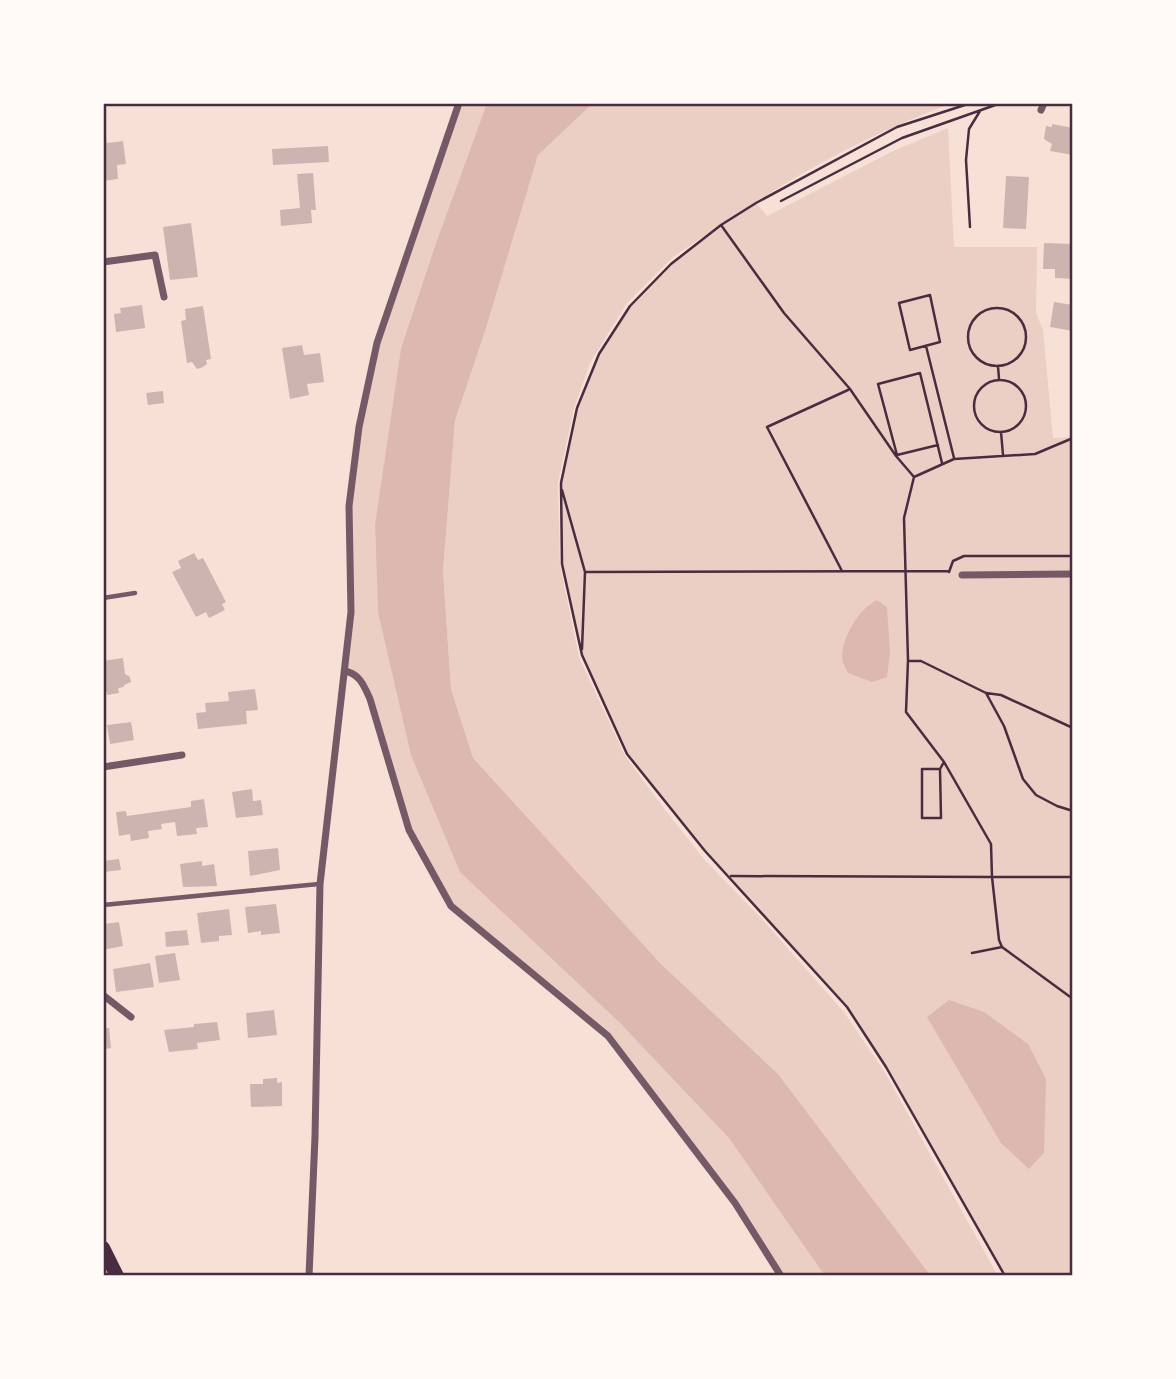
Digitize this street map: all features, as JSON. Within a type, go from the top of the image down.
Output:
[{"type":"main road","points":[[103,1248],[117,1276]]},
{"type":"street","points":[[309,1276],[320,884],[351,612],[349,506],[359,426],[377,343],[459,103]]},
{"type":"street","points":[[103,262],[155,256],[164,297]]},
{"type":"street","points":[[962,575],[1073,574]]},
{"type":"street","points":[[345,671],[353,673],[363,683],[409,830],[451,906],[608,1036],[735,1203],[781,1276]]},
{"type":"street","points":[[103,766],[182,755]]},
{"type":"street","points":[[103,995],[131,1017]]},
{"type":"lane","points":[[103,598],[135,593]]},
{"type":"lane","points":[[103,905],[320,884]]},
{"type":"path","points":[[971,103],[897,127],[756,203],[721,225],[671,264],[630,306],[599,354],[577,408],[561,483],[562,564],[582,655],[627,754],[705,851],[847,1007],[886,1067],[1005,1276]]},
{"type":"path","points":[[781,201],[902,138],[1002,103]]},
{"type":"path","points":[[970,227],[968,140],[969,129],[980,111]]},
{"type":"path","points":[[721,225],[784,313],[849,389],[914,477]]},
{"type":"path","points":[[930,295],[940,342],[926,346],[910,350],[899,303],[930,295]]},
{"type":"path","points":[[994,308],[1006,310],[1017,317],[1023,325],[1026,337],[1017,358],[998,366],[984,363],[976,357],[970,349],[968,339],[970,325],[976,317],[994,308]]},
{"type":"path","points":[[926,346],[954,459]]},
{"type":"path","points":[[998,366],[999,379]]},
{"type":"path","points":[[896,455],[878,384],[920,373],[942,463]]},
{"type":"path","points":[[999,379],[1010,381],[1019,387],[1027,404],[1019,425],[1001,432],[982,425],[977,419],[974,407],[975,396],[980,388],[999,379]]},
{"type":"path","points":[[842,571],[767,427],[849,389]]},
{"type":"path","points":[[1001,432],[1003,455]]},
{"type":"path","points":[[1073,438],[1035,454],[954,459],[942,463],[914,477],[904,518],[908,660],[906,712],[944,762],[991,844],[992,877],[1002,947],[1073,999]]},
{"type":"path","points":[[896,455],[938,445]]},
{"type":"path","points":[[561,483],[585,572],[582,655]]},
{"type":"path","points":[[975,556],[1073,556]]},
{"type":"path","points":[[585,572],[949,571]]},
{"type":"path","points":[[908,660],[921,661],[986,693],[1001,695],[1073,728]]},
{"type":"path","points":[[986,693],[1004,726],[1023,779],[1036,795],[1073,811]]},
{"type":"path","points":[[940,769],[922,769],[922,818],[941,818],[940,769],[944,762]]},
{"type":"path","points":[[729,876],[1073,877]]},
{"type":"path","points":[[972,953],[1002,947]]},
{"type":"shaded area","points":[[459,103],[487,103],[401,348],[375,524],[378,612],[619,1022],[730,1138],[825,1276],[781,1276],[735,1203],[608,1036],[451,906],[409,830],[363,683],[345,671],[351,612],[349,506],[359,427],[377,343]]},
{"type":"shaded area","points":[[487,103],[593,103],[538,155],[455,421],[443,571],[451,689],[473,758],[660,963],[778,1074],[931,1276],[825,1276],[729,1138],[619,1022],[460,872],[411,755],[378,612],[375,524],[401,348]]},
{"type":"shaded area","points":[[593,103],[952,103],[846,150],[747,208],[756,203],[767,216],[893,151],[948,128],[954,247],[1037,247],[1036,313],[1043,330],[1053,438],[1073,437],[1073,1276],[1005,1276],[886,1067],[847,1007],[705,851],[627,754],[582,655],[562,564],[561,483],[577,408],[599,354],[630,306],[671,264],[707,234],[673,257],[627,303],[590,363],[574,408],[558,483],[560,565],[579,657],[625,756],[704,859],[760,917],[844,1012],[884,1071],[998,1276],[931,1276],[778,1074],[660,963],[473,758],[451,689],[443,571],[455,422],[538,154]]},
{"type":"shaded area","points":[[877,600],[887,607],[890,652],[887,677],[872,682],[848,673],[842,657],[845,640],[853,624],[870,604]]},
{"type":"shaded area","points":[[949,1000],[984,1012],[1028,1044],[1046,1079],[1044,1153],[1029,1169],[1001,1143],[927,1017]]},
{"type":"building","points":[[1052,124],[1073,128],[1073,155],[1050,151],[1052,144],[1044,139],[1046,126],[1052,127]]},
{"type":"building","points":[[103,137],[106,137],[107,143],[123,141],[126,164],[117,165],[118,179],[103,181]]},
{"type":"building","points":[[328,146],[329,162],[273,165],[272,149]]},
{"type":"building","points":[[313,173],[316,210],[311,210],[312,223],[281,226],[280,210],[300,208],[297,174]]},
{"type":"building","points":[[1006,176],[1029,177],[1026,229],[1003,228]]},
{"type":"building","points":[[191,223],[198,277],[170,280],[163,227]]},
{"type":"building","points":[[1044,243],[1073,244],[1073,279],[1055,278],[1055,269],[1043,269]]},
{"type":"building","points":[[1054,302],[1073,305],[1073,331],[1050,327]]},
{"type":"building","points":[[142,305],[145,328],[116,332],[114,314],[121,313],[120,308]]},
{"type":"building","points":[[203,306],[211,359],[197,369],[192,362],[187,363],[181,321],[186,320],[185,309]]},
{"type":"building","points":[[302,345],[304,355],[320,353],[324,382],[307,384],[309,395],[290,399],[282,348]]},
{"type":"building","points":[[163,391],[164,403],[148,405],[146,393]]},
{"type":"building","points":[[194,553],[198,560],[203,558],[226,602],[222,604],[225,610],[209,618],[206,612],[196,617],[172,572],[181,568],[178,561]]},
{"type":"building","points":[[123,658],[125,674],[130,677],[131,682],[118,688],[119,693],[107,695],[107,692],[103,692],[103,661]]},
{"type":"building","points":[[255,689],[258,710],[246,711],[247,724],[198,729],[196,713],[206,712],[205,703],[229,701],[228,692]]},
{"type":"building","points":[[131,722],[134,740],[110,744],[107,725]]},
{"type":"building","points":[[252,789],[253,801],[261,800],[263,815],[236,818],[232,792]]},
{"type":"building","points":[[204,799],[208,827],[196,828],[197,834],[177,836],[175,822],[161,824],[162,829],[148,831],[149,838],[131,841],[130,834],[119,836],[116,812],[126,811],[127,816],[191,807],[191,801]]},
{"type":"building","points":[[278,848],[280,870],[250,876],[248,851]]},
{"type":"building","points":[[119,859],[121,870],[103,872],[103,861]]},
{"type":"building","points":[[202,861],[202,866],[214,864],[217,886],[183,887],[180,864]]},
{"type":"building","points":[[276,904],[280,933],[248,933],[245,907]]},
{"type":"building","points":[[229,909],[232,935],[219,936],[219,941],[201,943],[197,913]]},
{"type":"building","points":[[119,922],[123,946],[103,950],[103,924]]},
{"type":"building","points":[[187,930],[189,945],[166,947],[165,932]]},
{"type":"building","points":[[175,953],[180,980],[159,983],[155,956]]},
{"type":"building","points":[[150,963],[154,987],[116,992],[113,969]]},
{"type":"building","points":[[274,1010],[277,1035],[248,1038],[246,1013]]},
{"type":"building","points":[[217,1022],[220,1040],[197,1043],[198,1049],[169,1052],[164,1030]]},
{"type":"building","points":[[103,1028],[109,1028],[111,1048],[105,1049],[106,1055],[103,1055]]},
{"type":"building","points":[[277,1078],[277,1083],[282,1082],[282,1106],[251,1107],[250,1084],[263,1084],[263,1079]]}]
